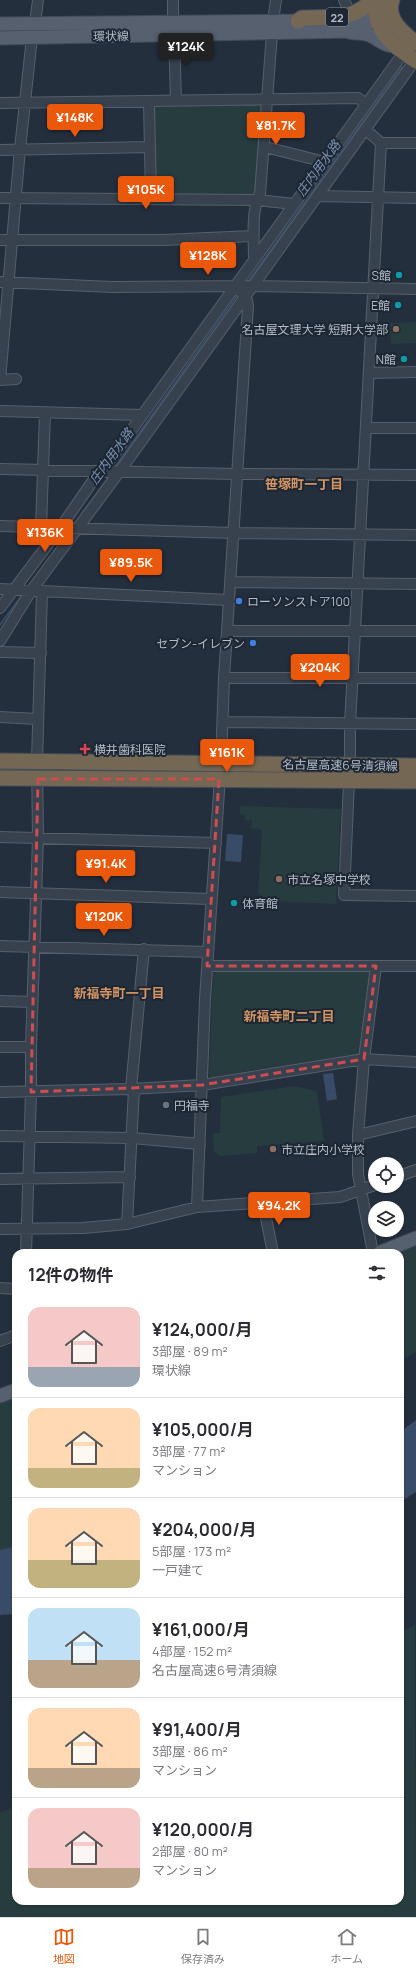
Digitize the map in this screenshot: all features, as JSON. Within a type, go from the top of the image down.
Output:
[{"type":"highway","points":[[392,0],[391,13],[396,25],[410,46]]},
{"type":"highway","name":"22","points":[[298,21],[302,18],[353,18],[364,9],[375,9]]},
{"type":"highway","points":[[375,9],[381,32],[410,46]]},
{"type":"highway","name":"名古屋高速6号清須線","points":[[0,761],[416,765]]},
{"type":"highway","points":[[0,770],[120,769],[226,763]]},
{"type":"highway","points":[[0,782],[184,773],[416,773]]},
{"type":"highway","name":"名古屋高速6号清須線","points":[[0,778],[416,781]]},
{"type":"main road","points":[[353,18],[375,9]]},
{"type":"main road","points":[[343,31],[357,30],[375,9]]},
{"type":"main road","name":"環状線","points":[[273,27],[298,21]]},
{"type":"main road","name":"環状線","points":[[0,24],[174,29]]},
{"type":"main road","name":"環状線","points":[[0,38],[174,29],[273,27],[343,31]]},
{"type":"main road","points":[[343,31],[364,33],[372,36],[386,46],[410,46]]},
{"type":"main road","points":[[389,1249],[416,1238]]},
{"type":"main road","points":[[0,1396],[12,1392]]},
{"type":"street","points":[[35,24],[38,0]]},
{"type":"street","points":[[173,0],[176,101]]},
{"type":"street","points":[[254,259],[253,236],[256,200],[260,194],[265,147],[267,100],[276,0]]},
{"type":"street","points":[[344,0],[353,18]]},
{"type":"street","points":[[16,379],[0,380],[4,282],[13,240],[20,149],[32,37]]},
{"type":"street","points":[[0,608],[61,528],[92,482],[102,471],[366,104],[410,46]]},
{"type":"street","points":[[0,641],[36,591],[77,528],[120,471],[365,129],[410,46]]},
{"type":"street","points":[[0,103],[358,98],[366,104]]},
{"type":"street","points":[[149,102],[151,199]]},
{"type":"street","points":[[365,129],[381,143],[416,143]]},
{"type":"street","points":[[350,764],[350,724],[359,584],[381,143]]},
{"type":"street","points":[[0,150],[150,147]]},
{"type":"street","points":[[265,147],[325,162]]},
{"type":"street","points":[[317,196],[416,198]]},
{"type":"street","points":[[0,198],[256,200],[294,204]]},
{"type":"street","points":[[0,240],[163,240],[253,236]]},
{"type":"street","points":[[4,282],[112,287],[235,288],[252,286],[416,289]]},
{"type":"street","points":[[197,1207],[211,899],[219,784],[226,763],[223,722],[224,678],[248,306],[246,296],[235,288]]},
{"type":"street","points":[[370,373],[416,372]]},
{"type":"street","points":[[0,411],[142,415]]},
{"type":"street","points":[[41,527],[45,413]]},
{"type":"street","points":[[367,428],[416,428]]},
{"type":"street","points":[[0,468],[237,474],[416,475]]},
{"type":"street","points":[[0,526],[234,533],[416,535]]},
{"type":"street","points":[[230,582],[416,584]]},
{"type":"street","points":[[0,589],[229,600]]},
{"type":"street","points":[[26,1249],[32,1002],[38,838],[37,761],[41,653],[36,591]]},
{"type":"street","points":[[228,631],[416,631]]},
{"type":"street","points":[[0,652],[41,653]]},
{"type":"street","points":[[224,678],[416,678]]},
{"type":"street","points":[[0,717],[38,719]]},
{"type":"street","points":[[223,722],[416,724]]},
{"type":"street","points":[[0,761],[416,765]]},
{"type":"street","points":[[37,780],[219,784],[416,781]]},
{"type":"street","points":[[349,782],[344,896],[416,896]]},
{"type":"street","points":[[0,837],[216,843]]},
{"type":"street","points":[[0,892],[211,899]]},
{"type":"street","points":[[0,946],[208,952]]},
{"type":"street","points":[[127,1224],[133,1089],[144,949]]},
{"type":"street","points":[[207,966],[416,966]]},
{"type":"street","points":[[372,1249],[358,1174],[358,1135],[364,1059],[376,966]]},
{"type":"street","points":[[0,1001],[32,1002]]},
{"type":"street","points":[[0,1047],[31,1047]]},
{"type":"street","points":[[0,1092],[202,1086],[364,1059],[416,1062]]},
{"type":"street","points":[[358,1135],[416,1121]]},
{"type":"street","points":[[0,1136],[132,1138],[200,1144]]},
{"type":"street","points":[[404,1174],[416,1170]]},
{"type":"street","points":[[0,1180],[28,1178],[130,1177]]},
{"type":"street","points":[[0,1229],[83,1228],[127,1224],[197,1207],[340,1197],[368,1188]]},
{"type":"street","points":[[263,1203],[272,1249]]},
{"type":"street","points":[[0,1288],[12,1289]]},
{"type":"street","points":[[0,1341],[12,1336]]},
{"type":"highlighted area","points":[[38,779],[219,779],[207,966],[376,966],[364,1059],[202,1085],[31,1092]]},
{"type":"green space","points":[[262,104],[255,196],[154,196],[153,105]]},
{"type":"green space","points":[[416,322],[416,343],[391,344],[390,323]]},
{"type":"green space","points":[[240,806],[341,809],[336,904],[268,901],[258,893],[262,830],[251,828],[252,821],[245,820],[245,815],[240,814]]},
{"type":"green space","points":[[218,971],[374,972],[363,1053],[212,1077],[209,1076],[213,974]]},
{"type":"green space","points":[[294,1086],[317,1091],[324,1141],[257,1146],[257,1153],[220,1156],[214,1151],[213,1133],[220,1133],[221,1097]]},
{"type":"green space","points":[[416,1238],[416,1352],[404,1359],[404,1249],[389,1249]]},
{"type":"green space","points":[[12,1392],[12,1547],[0,1550],[0,1396]]},
{"type":"green space","points":[[415,1625],[416,1917],[0,1917],[0,1813],[12,1808],[12,1905],[404,1905],[404,1630]]},
{"type":"water","points":[[227,834],[243,835],[241,862],[225,861]]},
{"type":"water","points":[[333,1073],[337,1099],[327,1101],[323,1074]]},
{"type":"water","points":[[416,1420],[416,1492],[404,1500],[404,1429]]},
{"type":"water","points":[[12,1547],[12,1614],[0,1615],[0,1550]]},
{"type":"waterway","name":"庄内用水路","points":[[249,280],[402,67]]},
{"type":"waterway","name":"庄内用水路","points":[[115,467],[236,297]]},
{"type":"waterway","name":"庄内用水路","points":[[81,515],[111,474]]},
{"type":"waterway","name":"庄内用水路","points":[[0,625],[23,594]]},
{"type":"place","name":"S館","points":[[399,275]]},
{"type":"place","name":"E館","points":[[398,305]]},
{"type":"place","name":"名古屋文理大学 短期大学部","points":[[396,329]]},
{"type":"place","name":"N館","points":[[404,359]]},
{"type":"place","name":"ローソンストア100","points":[[239,601]]},
{"type":"place","name":"セブン-イレブン","points":[[253,643]]},
{"type":"place","name":"横井歯科医院","points":[[85,749]]},
{"type":"place","name":"市立名塚中学校","points":[[279,879]]},
{"type":"place","name":"体育館","points":[[234,903]]},
{"type":"place","name":"円福寺","points":[[166,1105]]},
{"type":"place","name":"市立庄内小学校","points":[[273,1149]]},
{"type":"district","name":"笹塚町一丁目","points":[[304,484]]},
{"type":"district","name":"新福寺町一丁目","points":[[119,993]]},
{"type":"district","name":"新福寺町二丁目","points":[[289,1016]]}]
